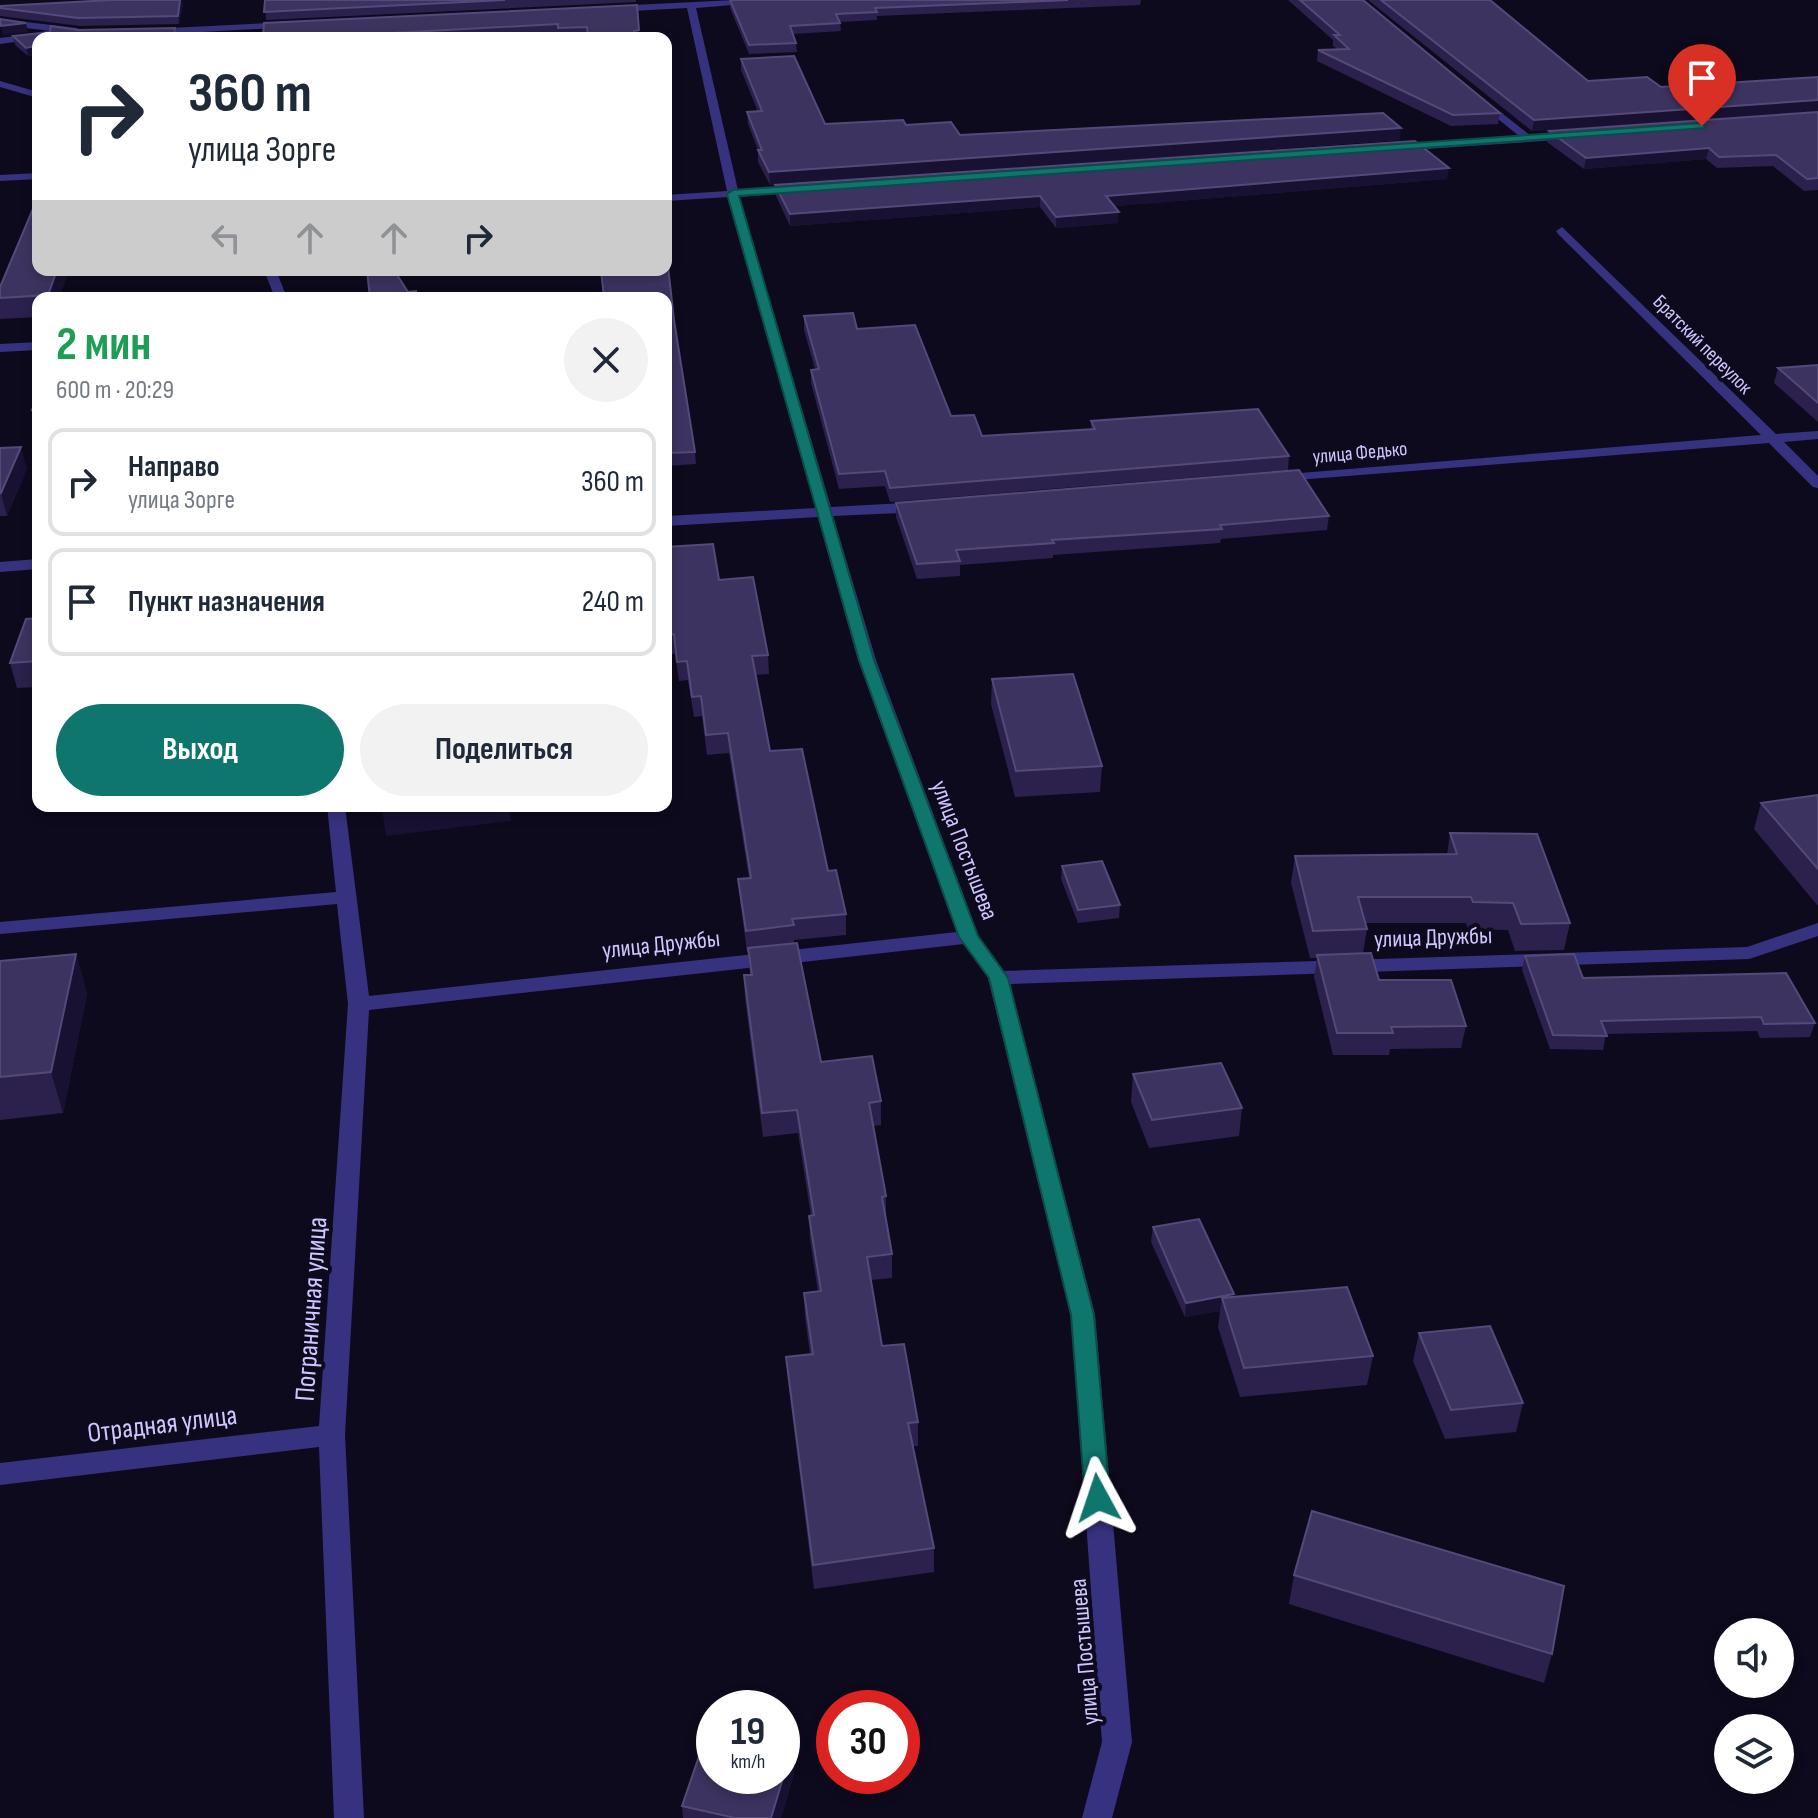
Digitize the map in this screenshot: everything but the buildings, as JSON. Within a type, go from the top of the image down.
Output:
[{"type":"street","points":[[594,10],[609,4],[691,5],[789,0]]},
{"type":"street","name":"улица Постышева","points":[[691,5],[733,194],[867,660],[969,937],[998,978],[1083,1315],[1117,1742],[1097,1818]]},
{"type":"street","points":[[0,22],[95,32]]},
{"type":"street","points":[[143,32],[298,25]]},
{"type":"street","points":[[0,41],[32,37]]},
{"type":"street","points":[[0,84],[32,93]]},
{"type":"street","points":[[1468,90],[1529,139]]},
{"type":"street","points":[[1386,149],[1590,135]]},
{"type":"street","points":[[0,178],[32,176]]},
{"type":"street","points":[[672,198],[812,188]]},
{"type":"street","name":"Братский переулок","points":[[1562,231],[1770,440],[1818,484]]},
{"type":"street","points":[[0,348],[32,346]]},
{"type":"street","name":"улица Федько","points":[[1266,480],[1818,435]]},
{"type":"street","points":[[672,521],[825,515],[935,506]]},
{"type":"street","points":[[0,567],[32,564]]},
{"type":"street","name":"Пограничная улица","points":[[337,812],[359,1004],[332,1435],[349,1818]]},
{"type":"street","points":[[0,928],[346,897]]},
{"type":"street","name":"улица Дружбы","points":[[998,978],[1749,953],[1818,929]]},
{"type":"street","name":"улица Дружбы","points":[[359,1004],[969,937]]},
{"type":"street","name":"Отрадная улица","points":[[0,1474],[332,1435]]},
{"type":"route","points":[[1098,1498],[1083,1315],[998,978],[969,937],[867,660],[733,194],[1702,126]]}]
